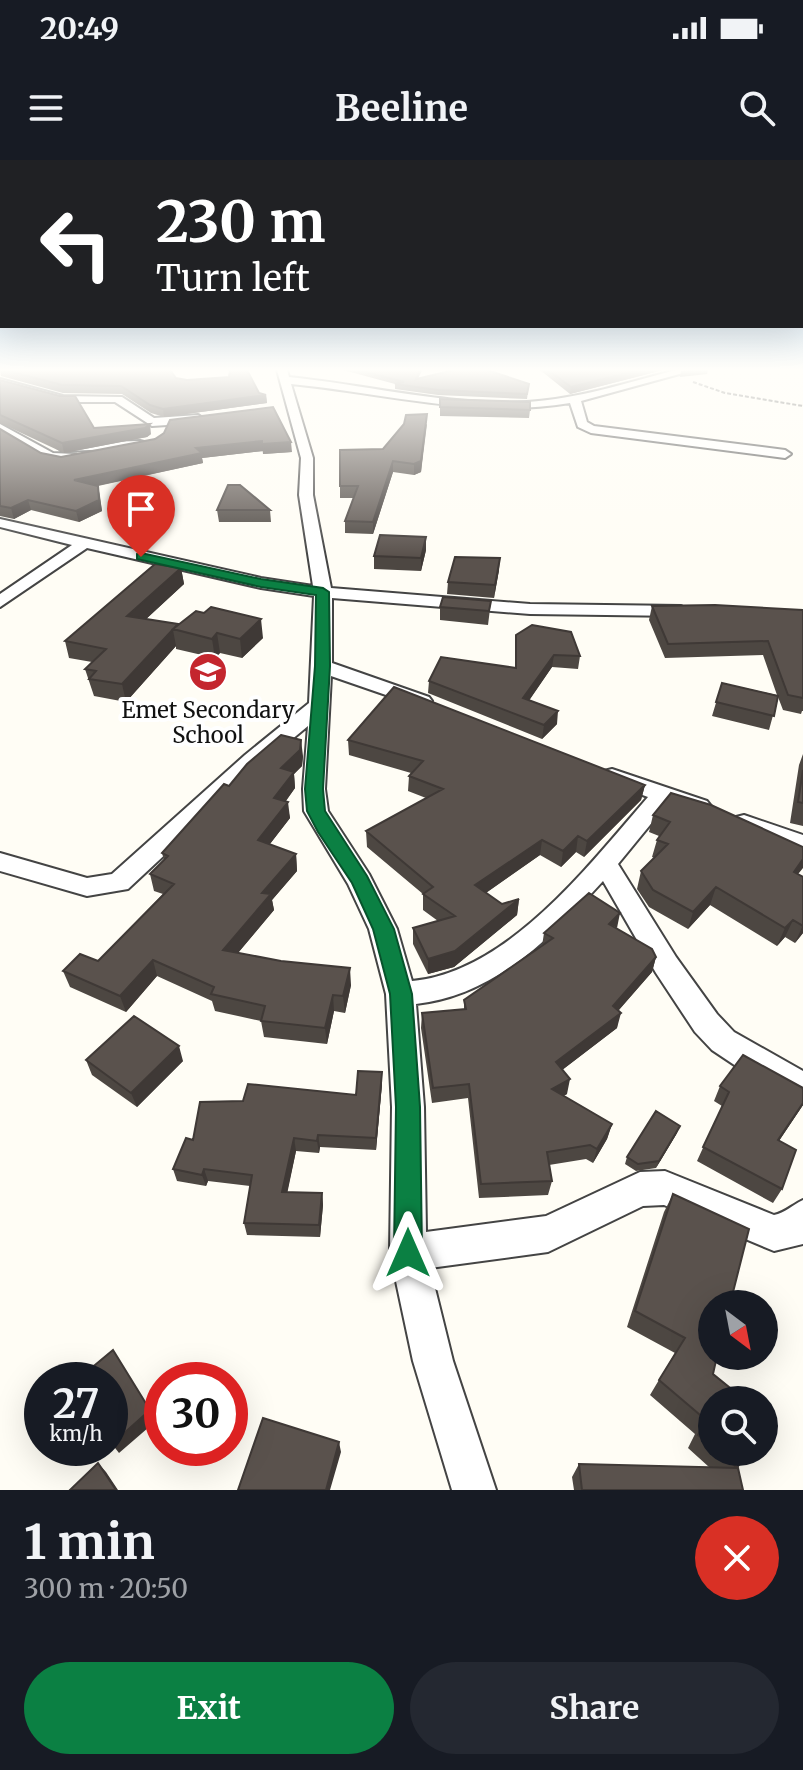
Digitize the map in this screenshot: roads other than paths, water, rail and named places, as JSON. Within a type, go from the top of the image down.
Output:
[{"type":"street","points":[[8,432],[50,457],[64,460],[169,432]]},
{"type":"street","points":[[153,432],[154,437]]},
{"type":"street","points":[[296,432],[307,458],[306,495],[323,592],[314,789],[316,811],[360,881],[383,929],[401,994],[408,1107],[408,1253],[433,1361],[474,1490]]},
{"type":"street","points":[[615,432],[785,454]]},
{"type":"street","points":[[0,446],[28,443]]},
{"type":"street","points":[[0,523],[261,583],[323,592],[530,609],[705,611]]},
{"type":"street","points":[[0,602],[83,544]]},
{"type":"street","points":[[322,666],[449,711]]},
{"type":"street","points":[[0,862],[87,887],[119,882],[253,760],[320,705]]},
{"type":"street","points":[[594,771],[803,844]]},
{"type":"street","points":[[401,994],[436,990],[460,983],[516,950],[553,917],[664,793]]},
{"type":"street","points":[[604,862],[666,965],[706,1023],[723,1041],[747,1057],[803,1087]]},
{"type":"street","points":[[408,1253],[548,1234],[640,1189],[665,1188],[774,1233],[792,1230],[803,1218]]},
{"type":"place","name":"Emet Secondary School","points":[[208,672]]}]
